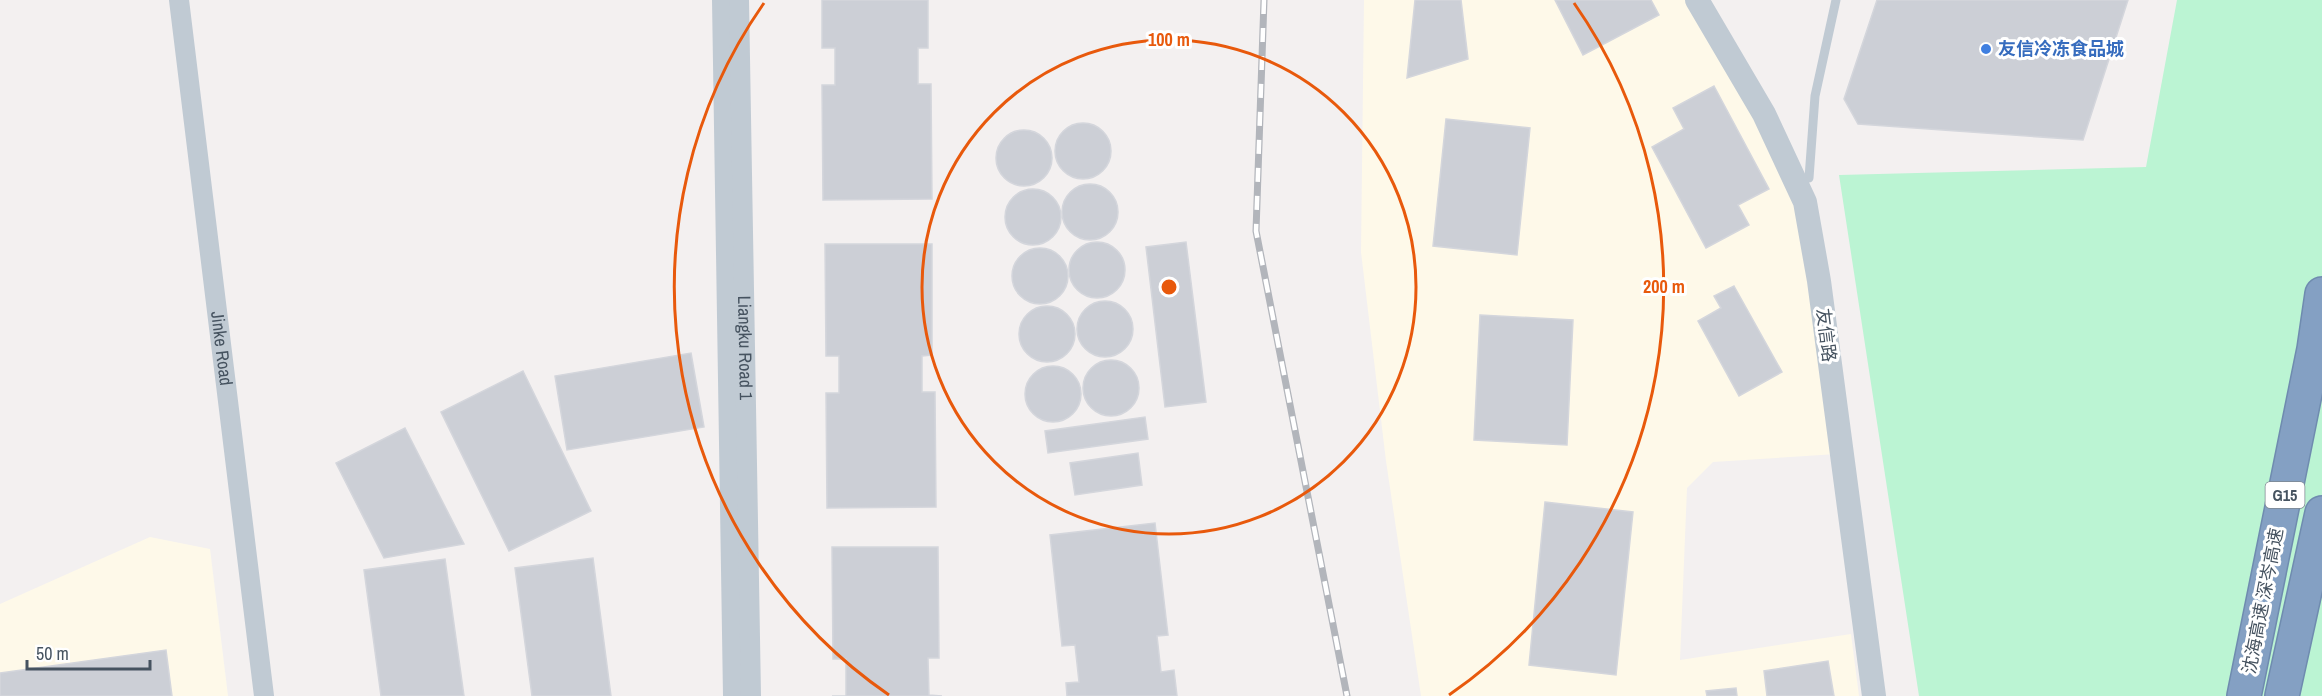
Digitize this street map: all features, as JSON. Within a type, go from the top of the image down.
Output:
[{"type":"highway","name":"沈海高速 深岑高速","points":[[2244,696],[2312,361],[2322,294]]},
{"type":"highway","name":"沈海高速 深岑高速","points":[[2282,696],[2322,513]]},
{"type":"street","name":"Jinke Road","points":[[179,0],[264,696]]},
{"type":"street","name":"Liangku Road 1","points":[[722,0],[733,696]]},
{"type":"street","name":"Liangku Road 1","points":[[739,0],[751,696]]},
{"type":"street","name":"友信路","points":[[1697,0],[1764,114],[1805,202],[1819,281],[1874,696]]},
{"type":"street","name":"友信路","points":[[1713,0],[1776,109],[1817,196],[1831,275],[1887,696]]},
{"type":"lane","points":[[1809,178],[1815,96],[1836,0]]},
{"type":"shaded area","points":[[1364,0],[1698,0],[1806,204],[1837,454],[1713,462],[1687,488],[1680,660],[1851,634],[1859,696],[1421,696],[1386,461],[1361,252]]},
{"type":"shaded area","points":[[150,537],[210,549],[228,696],[0,696],[0,604]]},
{"type":"green space","points":[[2177,0],[2322,0],[2322,696],[1919,696],[1839,175],[2146,167]]},
{"type":"building","points":[[822,0],[928,0],[928,48],[918,48],[918,84],[931,84],[932,199],[823,200],[822,85],[835,85],[835,48],[822,48]]},
{"type":"building","points":[[1415,0],[1461,0],[1468,59],[1407,78]]},
{"type":"building","points":[[1555,0],[1651,0],[1659,15],[1583,55]]},
{"type":"building","name":"友信冷冻食品城","points":[[1877,0],[2128,0],[2083,140],[1858,124],[1844,99]]},
{"type":"building","points":[[1714,86],[1769,189],[1738,205],[1749,225],[1706,248],[1652,147],[1684,129],[1673,108]]},
{"type":"building","points":[[1446,119],[1530,128],[1517,255],[1433,246]]},
{"type":"building","points":[[1077,123],[1089,123],[1103,131],[1111,145],[1109,162],[1103,171],[1089,179],[1077,179],[1060,167],[1055,157],[1055,145],[1067,128]]},
{"type":"building","points":[[1018,130],[1030,130],[1044,138],[1052,152],[1050,169],[1044,178],[1030,186],[1018,186],[1001,174],[996,164],[996,152],[1008,135]]},
{"type":"building","points":[[1084,184],[1096,184],[1110,192],[1118,206],[1116,223],[1110,232],[1096,240],[1084,240],[1067,228],[1062,218],[1062,206],[1074,189]]},
{"type":"building","points":[[1027,189],[1039,189],[1053,197],[1061,211],[1059,228],[1053,237],[1039,245],[1027,245],[1010,233],[1005,223],[1005,211],[1017,194]]},
{"type":"building","points":[[1091,242],[1103,242],[1117,250],[1125,264],[1123,281],[1117,290],[1103,298],[1091,298],[1074,286],[1069,276],[1069,264],[1081,247]]},
{"type":"building","points":[[1186,242],[1206,402],[1165,407],[1146,247]]},
{"type":"building","points":[[825,244],[932,244],[932,355],[922,356],[922,392],[935,392],[936,507],[827,508],[826,393],[839,393],[839,356],[826,356]]},
{"type":"building","points":[[1034,248],[1046,248],[1060,256],[1068,270],[1066,287],[1060,296],[1046,304],[1034,304],[1017,292],[1012,282],[1012,270],[1024,253]]},
{"type":"building","points":[[1734,286],[1782,372],[1739,396],[1698,321],[1721,308],[1714,296]]},
{"type":"building","points":[[1099,301],[1111,301],[1125,309],[1133,323],[1131,340],[1125,349],[1111,357],[1099,357],[1082,345],[1077,335],[1077,323],[1089,306]]},
{"type":"building","points":[[1041,306],[1053,306],[1063,310],[1071,318],[1075,334],[1071,350],[1063,358],[1053,362],[1041,362],[1031,358],[1023,350],[1019,340],[1019,328],[1023,318],[1031,310]]},
{"type":"building","points":[[1480,315],[1573,320],[1567,445],[1474,440]]},
{"type":"building","points":[[691,353],[704,427],[567,450],[555,376]]},
{"type":"building","points":[[1105,360],[1117,360],[1131,368],[1139,382],[1137,399],[1131,408],[1117,416],[1105,416],[1088,404],[1083,394],[1083,382],[1095,365]]},
{"type":"building","points":[[1047,366],[1059,366],[1073,374],[1081,388],[1079,405],[1073,414],[1059,422],[1047,422],[1030,410],[1025,400],[1025,388],[1037,371]]},
{"type":"building","points":[[523,371],[591,511],[509,551],[441,412]]},
{"type":"building","points":[[1145,417],[1148,439],[1048,453],[1045,431]]},
{"type":"building","points":[[405,428],[464,544],[384,558],[336,463]]},
{"type":"building","points":[[1138,453],[1142,485],[1075,495],[1070,463]]},
{"type":"building","points":[[1545,502],[1633,512],[1616,675],[1529,665]]},
{"type":"building","points":[[1155,523],[1168,635],[1157,636],[1161,672],[1174,670],[1177,696],[1067,696],[1066,683],[1079,682],[1075,645],[1062,646],[1050,535]]},
{"type":"building","points":[[832,547],[938,547],[939,658],[928,658],[929,695],[942,696],[846,696],[846,659],[833,659]]},
{"type":"building","points":[[593,558],[611,696],[532,696],[515,568]]},
{"type":"building","points":[[445,559],[464,696],[381,696],[364,570]]},
{"type":"building","points":[[166,650],[172,696],[0,696],[0,673]]},
{"type":"building","points":[[1828,661],[1834,696],[1767,696],[1764,671]]},
{"type":"building","points":[[1736,688],[1737,696],[1707,696],[1706,691]]},
{"type":"railway","points":[[1264,0],[1256,231],[1347,696]]},
{"type":"place","name":"友信冷冻食品城","points":[[1986,49]]}]
